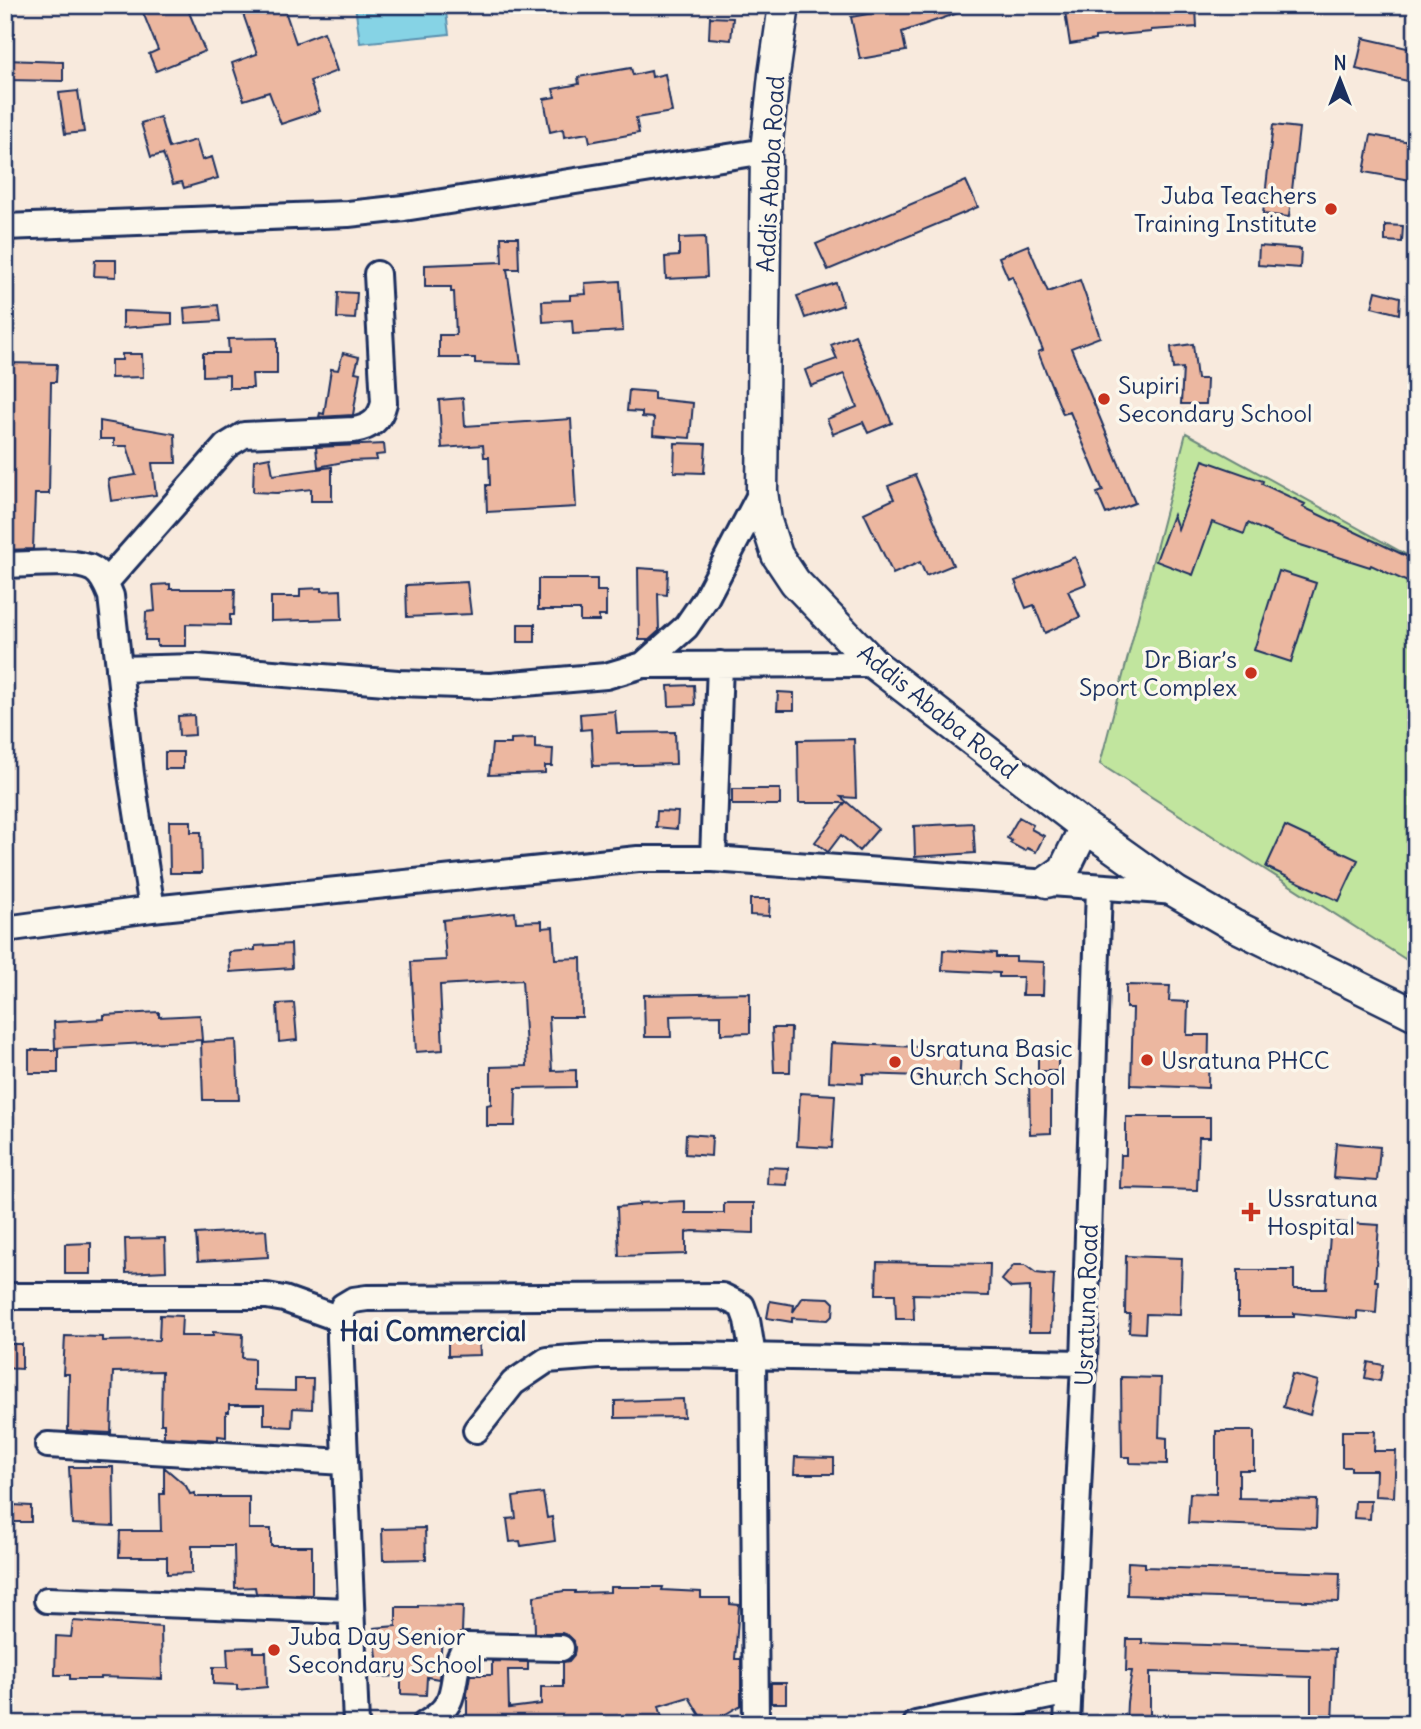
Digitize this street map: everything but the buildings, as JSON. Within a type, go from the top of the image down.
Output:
[{"type":"main road","name":"Addis Ababa Road","points":[[785,5],[766,151],[762,491],[766,521],[777,555],[795,582],[874,664],[1085,827],[1176,892],[1233,925],[1416,1016]]},
{"type":"main road","points":[[1048,882],[1065,870],[1085,827]]},
{"type":"street","points":[[5,228],[348,214],[404,208],[766,151]]},
{"type":"street","points":[[106,582],[235,439],[257,434],[354,430],[365,428],[377,420],[382,414],[384,403],[377,274]]},
{"type":"street","points":[[643,665],[679,634],[697,613],[762,491]]},
{"type":"street","points":[[5,565],[78,565],[94,570],[106,582],[111,596],[141,845],[152,909]]},
{"type":"street","points":[[713,859],[720,664]]},
{"type":"street","points":[[119,669],[197,667],[398,683],[490,686],[606,676],[643,665],[874,664]]},
{"type":"street","points":[[5,929],[152,909],[638,859],[713,859],[1176,892]]},
{"type":"street","name":"Usratuna Road","points":[[1067,1724],[1084,1363],[1099,887]]},
{"type":"street","points":[[5,1296],[267,1296],[284,1299],[340,1319]]},
{"type":"street","points":[[356,1724],[340,1319],[343,1306],[353,1300],[367,1298],[722,1296],[742,1306],[753,1356],[756,1724]]},
{"type":"street","points":[[476,1430],[513,1383],[547,1360],[599,1356],[753,1356],[1084,1363]]},
{"type":"street","points":[[48,1445],[345,1462]]},
{"type":"street","points":[[47,1601],[351,1611]]},
{"type":"street","points":[[425,1724],[443,1712],[449,1704],[466,1646],[561,1648]]},
{"type":"street","points":[[916,1724],[1069,1692]]},
{"type":"green space","points":[[1186,433],[1416,560],[1416,966],[1100,764]]},
{"type":"water","points":[[355,5],[445,5],[449,34],[360,43]]},
{"type":"place","name":"Juba Teachers Training Institute","points":[[1331,209]]},
{"type":"place","name":"Supiri Secondary School","points":[[1104,399]]},
{"type":"place","name":"Dr Biar’s Sport Complex","points":[[1251,673]]},
{"type":"place","name":"Usratuna PHCC","points":[[1147,1060]]},
{"type":"place","name":"Usratuna Basic Church School","points":[[895,1062]]},
{"type":"place","name":"Ussratuna Hospital","points":[[1251,1212]]},
{"type":"place","name":"Juba Day Senior Secondary School","points":[[274,1650]]},
{"type":"district","name":"Hai Commercial","points":[[433,1331]]}]
